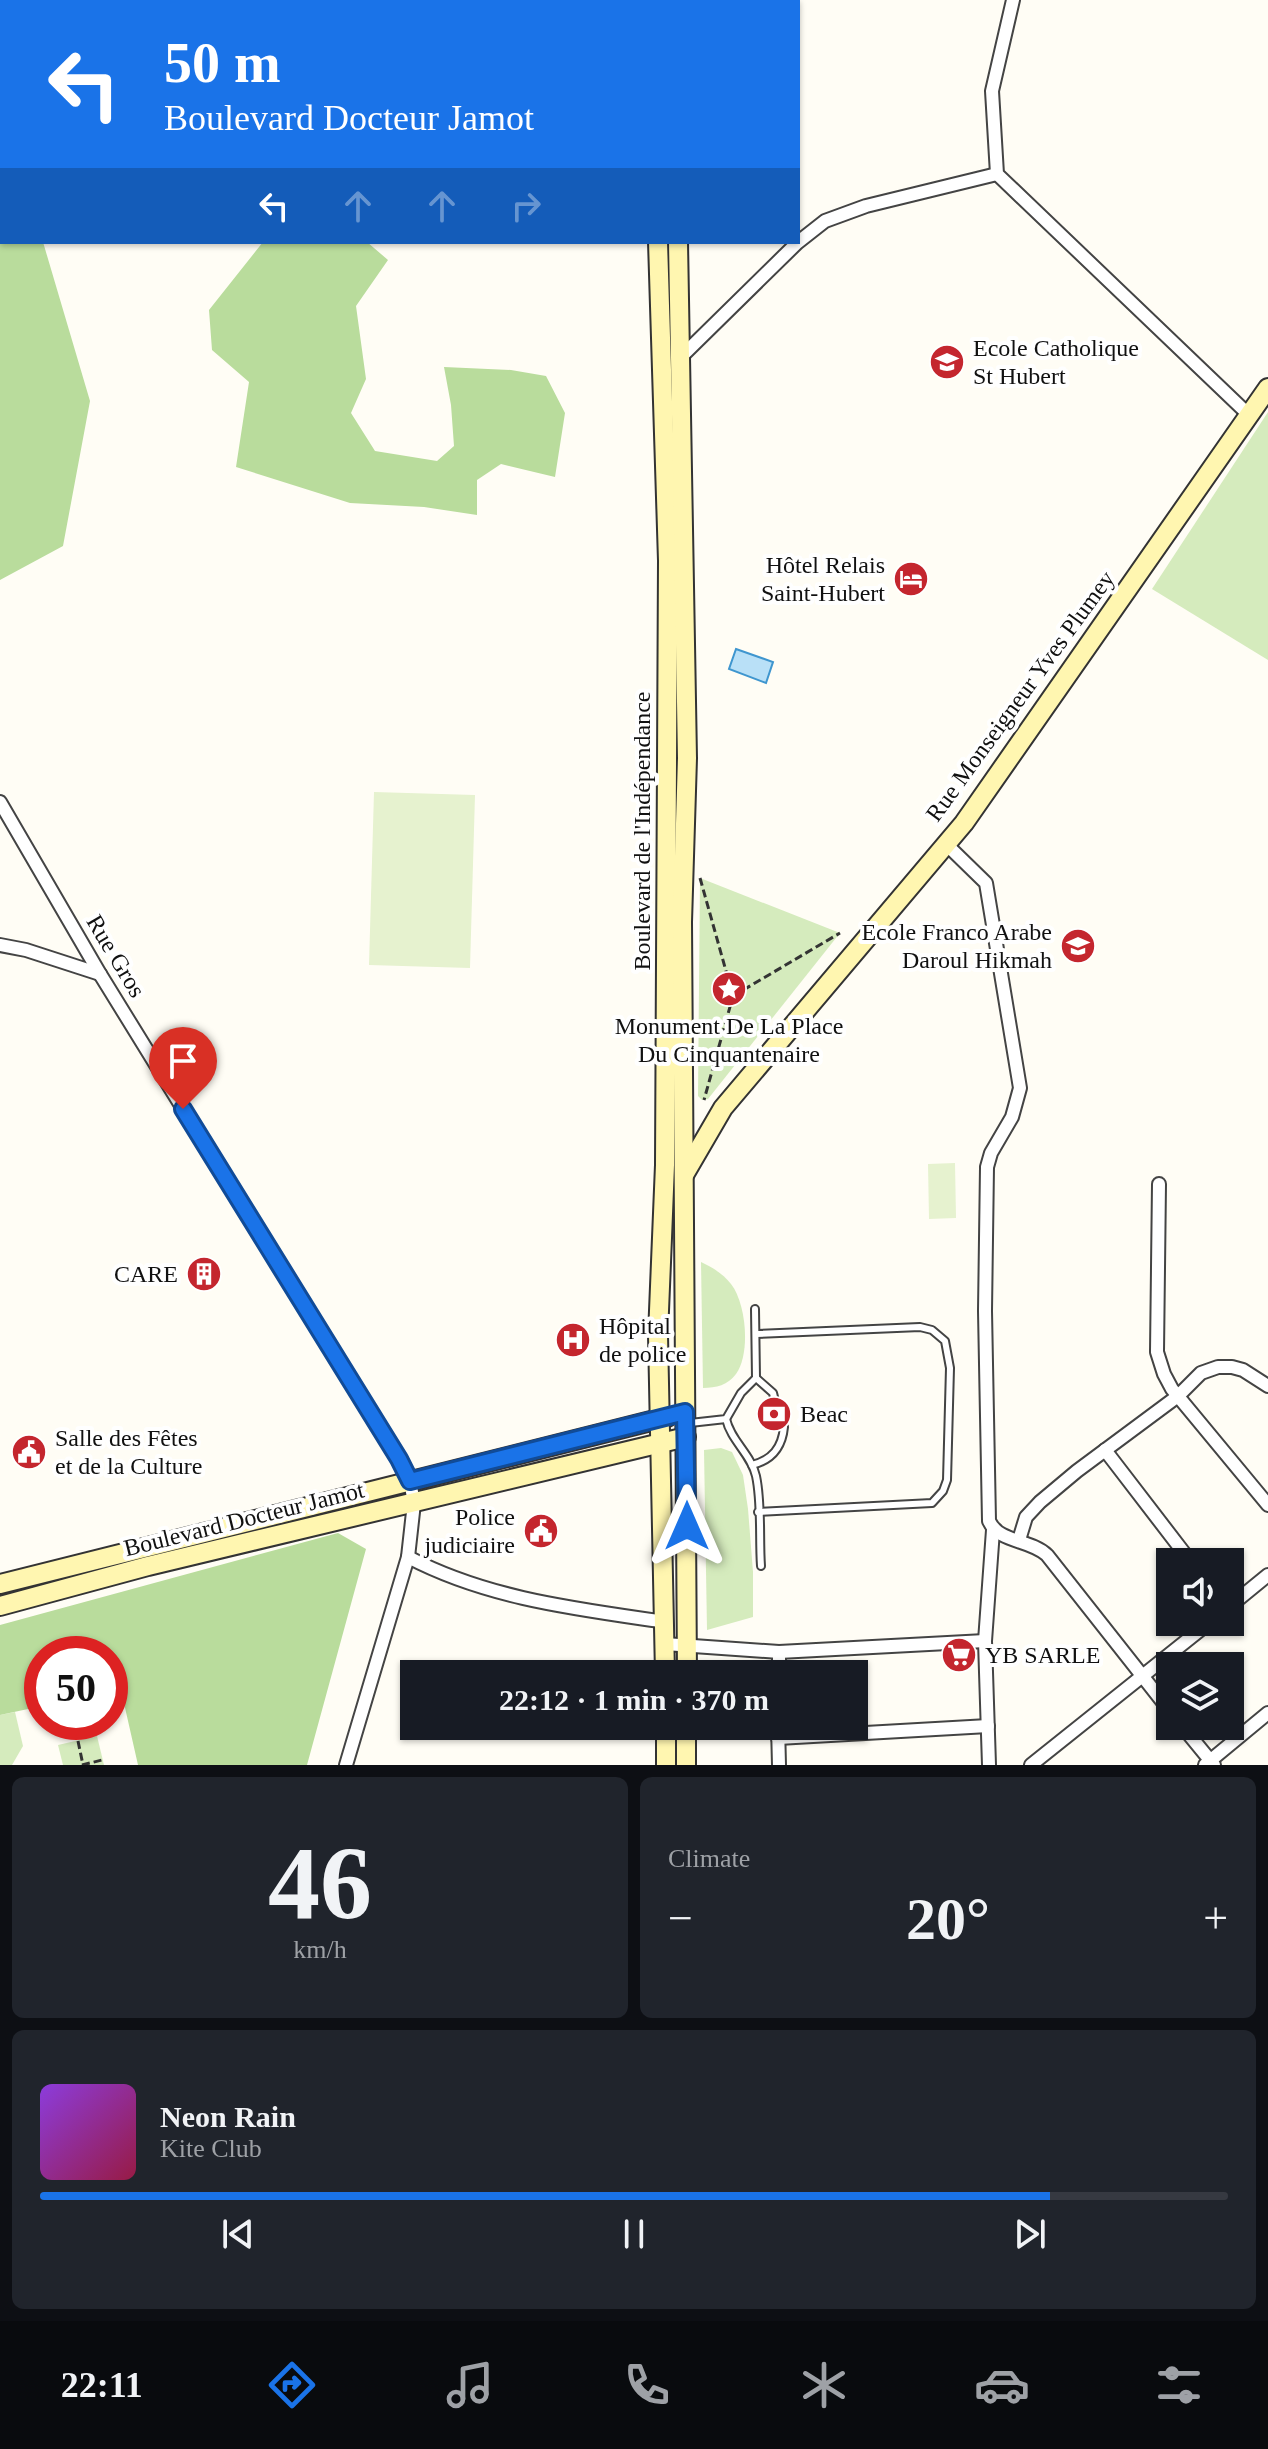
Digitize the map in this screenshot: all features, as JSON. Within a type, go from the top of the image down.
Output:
[{"type":"main road","name":"Boulevard de l'Indépendance","points":[[658,244],[668,561],[665,1149],[658,1419],[665,1660]]},
{"type":"main road","name":"Boulevard de l'Indépendance","points":[[678,244],[687,758],[682,922],[687,1660]]},
{"type":"main road","name":"Rue Monseigneur Yves Plumey","points":[[684,1175],[723,1108],[964,823],[1268,388]]},
{"type":"main road","points":[[661,1233],[684,1175]]},
{"type":"main road","name":"Boulevard Docteur Jamot","points":[[0,1584],[658,1419],[686,1424]]},
{"type":"main road","name":"Boulevard Docteur Jamot","points":[[0,1606],[148,1566],[659,1443],[686,1424]]},
{"type":"main road","points":[[666,1740],[666,1765]]},
{"type":"main road","points":[[686,1740],[686,1765]]},
{"type":"street","points":[[1013,0],[992,91],[997,174],[1249,415]]},
{"type":"street","points":[[800,241],[825,221],[866,206],[997,174]]},
{"type":"street","points":[[681,357],[796,244]]},
{"type":"street","name":"Rue Gros","points":[[0,802],[100,974],[410,1481],[414,1503],[408,1557],[346,1765]]},
{"type":"street","points":[[946,844],[986,883],[1020,1088],[1012,1117],[991,1153],[987,1167],[987,1498],[993,1530],[985,1641],[989,1765]]},
{"type":"street","points":[[0,945],[26,950],[100,974]]},
{"type":"street","points":[[1159,1184],[1157,1352],[1164,1374],[1178,1396],[1268,1505]]},
{"type":"street","points":[[1019,1540],[1026,1517],[1040,1502],[1178,1396],[1201,1373],[1218,1367],[1243,1370],[1268,1386]]},
{"type":"street","points":[[1105,1450],[1180,1548]]},
{"type":"street","points":[[993,1530],[1033,1545],[1047,1555],[1156,1694]]},
{"type":"street","points":[[408,1557],[481,1588],[531,1601],[666,1622]]},
{"type":"street","points":[[1244,1595],[1268,1575]]},
{"type":"street","points":[[1031,1765],[1193,1636]]},
{"type":"street","points":[[665,1644],[779,1652],[985,1641]]},
{"type":"street","points":[[779,1652],[779,1660]]},
{"type":"street","points":[[1192,1740],[1209,1764],[1268,1713]]},
{"type":"street","points":[[868,1729],[988,1726]]},
{"type":"street","points":[[778,1740],[779,1765]]},
{"type":"lane","points":[[755,1309],[756,1378],[741,1393],[726,1419],[728,1429],[752,1465],[756,1477],[761,1566]]},
{"type":"lane","points":[[756,1334],[920,1327],[932,1330],[945,1341],[950,1368],[947,1480],[943,1491],[932,1503],[758,1512]]},
{"type":"lane","points":[[756,1378],[773,1393],[775,1401]]},
{"type":"lane","points":[[686,1424],[726,1419]]},
{"type":"lane","points":[[752,1465],[765,1462],[778,1451],[784,1427]]},
{"type":"path","points":[[700,878],[733,996],[704,1100]]},
{"type":"path","points":[[733,996],[840,933]]},
{"type":"path","points":[[78,1741],[83,1765],[102,1760]]},
{"type":"green space","points":[[0,244],[44,244],[90,401],[63,546],[0,580]]},
{"type":"green space","points":[[261,244],[369,244],[388,260],[356,306],[366,379],[351,413],[375,451],[437,461],[454,446],[444,367],[511,370],[546,376],[565,413],[555,477],[501,464],[477,480],[477,515],[424,507],[350,503],[236,467],[249,382],[212,350],[209,310]]},
{"type":"green space","points":[[1268,412],[1268,660],[1152,589]]},
{"type":"green space","points":[[374,792],[475,795],[470,968],[369,965]]},
{"type":"green space","points":[[700,878],[840,933],[708,1099],[702,1100],[698,1096]]},
{"type":"green space","points":[[955,1163],[956,1218],[929,1219],[928,1164]]},
{"type":"green space","points":[[701,1262],[731,1284],[740,1303],[745,1328],[744,1354],[736,1374],[725,1383],[708,1388],[703,1388]]},
{"type":"green space","points":[[721,1448],[732,1452],[743,1475],[753,1572],[753,1617],[707,1630],[704,1450]]},
{"type":"green space","points":[[338,1533],[366,1549],[307,1765],[138,1765],[128,1721],[128,1636],[24,1636],[24,1710],[0,1715],[0,1625]]},
{"type":"green space","points":[[15,1712],[23,1746],[12,1765],[0,1765],[0,1715]]},
{"type":"green space","points":[[98,1740],[104,1765],[63,1765],[58,1745]]},
{"type":"water","points":[[736,649],[773,662],[766,683],[729,669]]},
{"type":"place","name":"Ecole Catholique St Hubert","points":[[947,362]]},
{"type":"place","name":"Hôtel Relais Saint-Hubert","points":[[911,579]]},
{"type":"place","name":"Ecole Franco Arabe Daroul Hikmah","points":[[1078,946]]},
{"type":"place","name":"Monument De La Place Du Cinquantenaire","points":[[729,989]]},
{"type":"place","name":"CARE","points":[[204,1274]]},
{"type":"place","name":"Hôpital de police","points":[[573,1340]]},
{"type":"place","name":"Beac","points":[[774,1414]]},
{"type":"place","name":"Salle des Fêtes et de la Culture","points":[[29,1452]]},
{"type":"place","name":"Police judiciaire","points":[[541,1531]]},
{"type":"place","name":"YB SARLE","points":[[959,1655]]},
{"type":"route","points":[[183,1109],[410,1481],[685,1412],[687,1526]]}]
